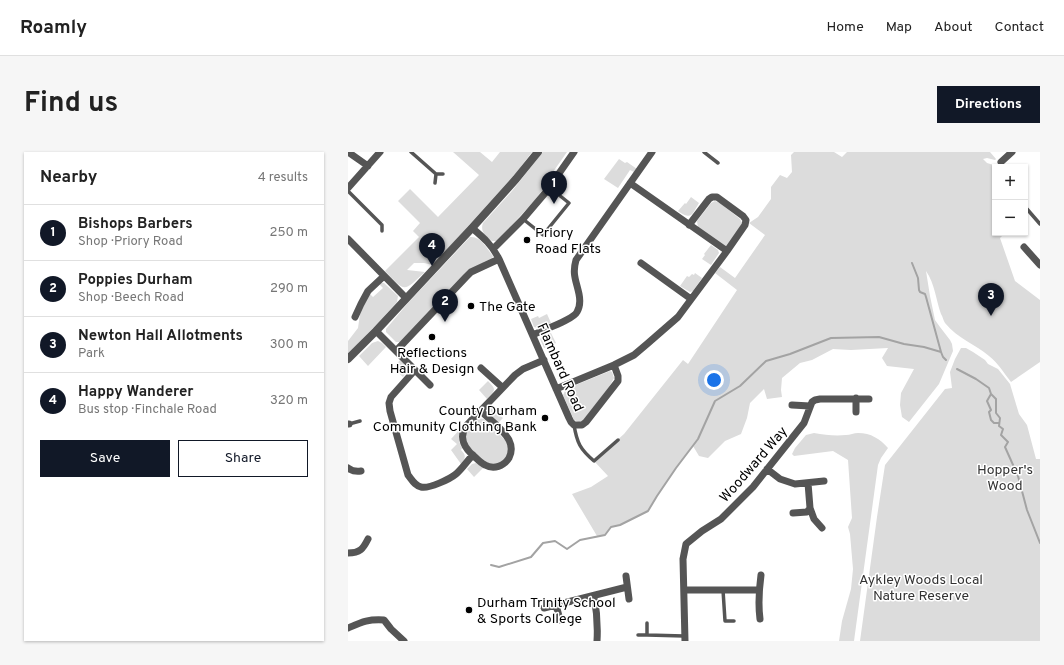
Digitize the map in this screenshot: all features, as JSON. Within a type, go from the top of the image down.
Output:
[{"type":"street","points":[[348,152],[368,166]]},
{"type":"street","points":[[348,188],[380,152]]},
{"type":"street","points":[[348,358],[376,331],[472,228],[538,152]]},
{"type":"street","points":[[494,248],[523,219],[549,187],[574,152]]},
{"type":"street","points":[[533,334],[572,317],[578,312],[579,294],[574,278],[576,260],[652,152]]},
{"type":"street","points":[[1001,162],[1012,152]]},
{"type":"street","points":[[630,183],[727,251]]},
{"type":"street","points":[[556,389],[634,354],[678,317],[727,251],[745,225],[746,220],[743,216],[717,197],[712,197],[708,199],[689,225]]},
{"type":"street","name":"Flambard Road","points":[[472,228],[494,248],[569,418],[574,425],[582,425],[586,422],[618,381],[614,364]]},
{"type":"street","points":[[348,239],[406,298]]},
{"type":"street","points":[[1024,247],[1040,265]]},
{"type":"street","points":[[396,351],[471,272],[499,259]]},
{"type":"street","points":[[641,262],[692,299]]},
{"type":"street","points":[[355,318],[368,292],[384,276]]},
{"type":"street","points":[[376,331],[430,385]]},
{"type":"street","points":[[481,411],[510,440],[512,448],[511,454],[504,464],[499,466],[494,467],[484,465],[465,447],[462,436],[464,430],[502,387],[515,375],[523,369],[544,360]]},
{"type":"street","points":[[481,368],[502,387]]},
{"type":"street","points":[[415,370],[391,397],[389,403],[408,475],[414,483],[420,487],[429,487],[455,475],[473,455]]},
{"type":"street","points":[[792,405],[810,406],[812,402],[820,398],[869,398]]},
{"type":"street","points":[[856,398],[856,412]]},
{"type":"street","name":"Woodward Way","points":[[684,638],[683,559],[686,544],[702,531],[721,519],[753,487],[804,423],[810,406]]},
{"type":"street","points":[[348,468],[356,472],[361,471]]},
{"type":"street","points":[[767,469],[780,479],[795,484],[824,482]]},
{"type":"street","points":[[808,483],[810,508],[814,518],[822,528]]},
{"type":"street","points":[[793,513],[807,512],[810,508]]},
{"type":"street","points":[[348,553],[366,550],[368,539]]},
{"type":"street","points":[[760,619],[759,590],[762,575]]},
{"type":"street","points":[[626,576],[629,598]]},
{"type":"street","points":[[544,608],[627,587]]},
{"type":"street","points":[[684,590],[759,590]]},
{"type":"street","points":[[594,596],[598,627],[597,641]]},
{"type":"street","points":[[556,605],[560,620]]},
{"type":"street","points":[[384,620],[386,612]]},
{"type":"street","points":[[348,628],[372,619],[384,620],[404,641]]},
{"type":"lane","points":[[411,152],[436,174],[443,174]]},
{"type":"lane","points":[[704,152],[718,163]]},
{"type":"lane","points":[[434,183],[436,174]]},
{"type":"lane","points":[[523,219],[543,235],[568,203],[549,187]]},
{"type":"lane","points":[[348,191],[382,226],[382,231]]},
{"type":"lane","points":[[1028,210],[1040,224]]},
{"type":"lane","points":[[382,226],[388,224]]},
{"type":"lane","points":[[348,424],[360,421]]},
{"type":"lane","points":[[574,425],[579,444],[594,461],[618,440]]},
{"type":"lane","points":[[723,590],[725,621],[734,621]]},
{"type":"lane","points":[[647,623],[647,635]]},
{"type":"lane","points":[[638,635],[684,638]]},
{"type":"green space","points":[[453,152],[480,152],[492,162],[500,152],[532,152],[516,173],[433,265],[414,263],[407,270],[425,272],[408,286],[401,286],[385,271],[419,237],[413,231],[420,223],[398,201],[410,189],[438,217],[479,175]]},
{"type":"green space","points":[[543,152],[567,152],[553,172],[555,174],[534,201],[497,241],[492,241],[484,233],[482,228],[483,223],[512,191]]},
{"type":"green space","points":[[794,152],[834,152],[842,157],[847,152],[990,152],[996,159],[995,160],[987,158],[983,159],[987,163],[992,164],[992,236],[1002,236],[1000,238],[1015,281],[1040,300],[1040,362],[1011,382],[992,359],[955,333],[945,323],[931,281],[926,271],[935,320],[950,340],[953,351],[939,384],[909,422],[902,417],[900,405],[901,393],[914,369],[887,366],[882,358],[888,348],[851,350],[833,349],[812,360],[800,363],[782,378],[782,397],[767,399],[764,389],[750,403],[747,418],[741,434],[725,441],[708,458],[699,456],[693,446],[676,468],[648,511],[620,525],[611,527],[605,535],[597,536],[572,494],[591,487],[608,476],[594,461],[624,434],[683,360],[688,364],[737,290],[715,273],[720,267],[735,278],[765,235],[749,223],[758,217],[771,199],[771,187],[780,175],[787,178],[792,172],[791,155]]},
{"type":"green space","points":[[619,159],[625,163],[627,162],[637,169],[634,172],[630,170],[618,188],[604,179]]},
{"type":"green space","points":[[691,197],[699,203],[691,215],[686,216],[678,211]]},
{"type":"green space","points":[[715,201],[720,203],[740,219],[742,223],[741,228],[726,247],[698,228],[697,221],[711,203]]},
{"type":"green space","points":[[470,237],[474,237],[481,241],[493,256],[492,259],[483,264],[400,342],[396,342],[386,332],[386,329],[408,303]]},
{"type":"green space","points":[[711,245],[718,250],[719,253],[711,265],[702,259]]},
{"type":"green space","points":[[695,273],[702,278],[693,291],[690,292],[680,286],[687,276],[689,277]]},
{"type":"green space","points":[[384,283],[398,296],[397,302],[348,354],[348,341],[358,328],[360,314],[370,294],[373,297],[383,288],[379,284]]},
{"type":"green space","points":[[547,314],[551,323],[538,328],[534,327],[531,319],[538,316],[539,318]]},
{"type":"green space","points":[[551,333],[556,343],[544,348],[540,339]]},
{"type":"green space","points":[[378,341],[386,347],[368,366],[359,356],[372,343]]},
{"type":"green space","points":[[961,348],[966,348],[985,360],[988,364],[998,369],[1010,384],[1019,414],[1027,425],[1036,459],[1040,459],[1040,641],[860,641],[885,465],[945,389],[952,388],[950,372]]},
{"type":"green space","points":[[400,360],[408,370],[403,377],[393,368]]},
{"type":"green space","points":[[610,371],[612,372],[614,378],[609,387],[583,421],[579,422],[574,420],[563,395],[566,389]]},
{"type":"green space","points":[[488,381],[493,386],[494,390],[487,399],[479,390]]},
{"type":"green space","points":[[491,407],[503,418],[497,424],[487,412]]},
{"type":"green space","points":[[479,418],[484,419],[508,444],[509,452],[503,462],[496,465],[487,464],[467,446],[465,435],[469,427]]},
{"type":"green space","points":[[461,428],[459,441],[462,448],[461,450],[465,457],[461,464],[451,450],[457,444],[451,439]]},
{"type":"green space","points":[[814,433],[826,435],[848,435],[858,433],[867,434],[878,439],[888,448],[878,465],[854,641],[839,641],[842,621],[851,589],[853,569],[848,527],[852,518],[848,460],[833,451],[794,456],[792,454],[795,448],[806,435]]},
{"type":"green space","points":[[476,463],[483,468],[474,477],[467,469],[472,464]]},
{"type":"waterway","points":[[912,263],[918,278],[919,290],[925,294],[926,297],[941,352]]},
{"type":"waterway","points":[[491,565],[499,567],[531,557],[543,543],[555,541],[567,549],[580,540],[605,535],[611,527],[620,525],[648,511],[676,468],[698,439],[715,401],[740,386],[766,361],[790,354],[831,338],[879,337],[941,352],[946,360]]},
{"type":"waterway","points":[[957,369],[989,388],[991,394],[996,399],[996,413],[1000,418],[999,426],[1003,429],[1001,435],[1008,442],[1005,447],[1018,476],[1027,510],[1040,543]]},
{"type":"waterway","points":[[991,394],[987,401],[991,410],[989,412],[991,420],[994,423],[999,423]]},
{"type":"place","name":"Bishops Barbers","points":[[554,204]]},
{"type":"place","name":"Priory Road Flats","points":[[527,240]]},
{"type":"place","name":"Happy Wanderer","points":[[432,266]]},
{"type":"place","name":"The Gate","points":[[471,306]]},
{"type":"place","name":"Newton Hall Allotments","points":[[991,316]]},
{"type":"place","name":"Poppies Durham","points":[[445,322]]},
{"type":"place","name":"Reflections Hair & Design","points":[[432,337]]},
{"type":"place","name":"County Durham Community Clothing Bank","points":[[545,418]]},
{"type":"place","name":"Durham Trinity School & Sports College","points":[[469,610]]},
{"type":"park label","name":"Hopper's Wood","points":[[1005,478]]},
{"type":"park label","name":"Aykley Woods Local Nature Reserve","points":[[921,588]]}]
